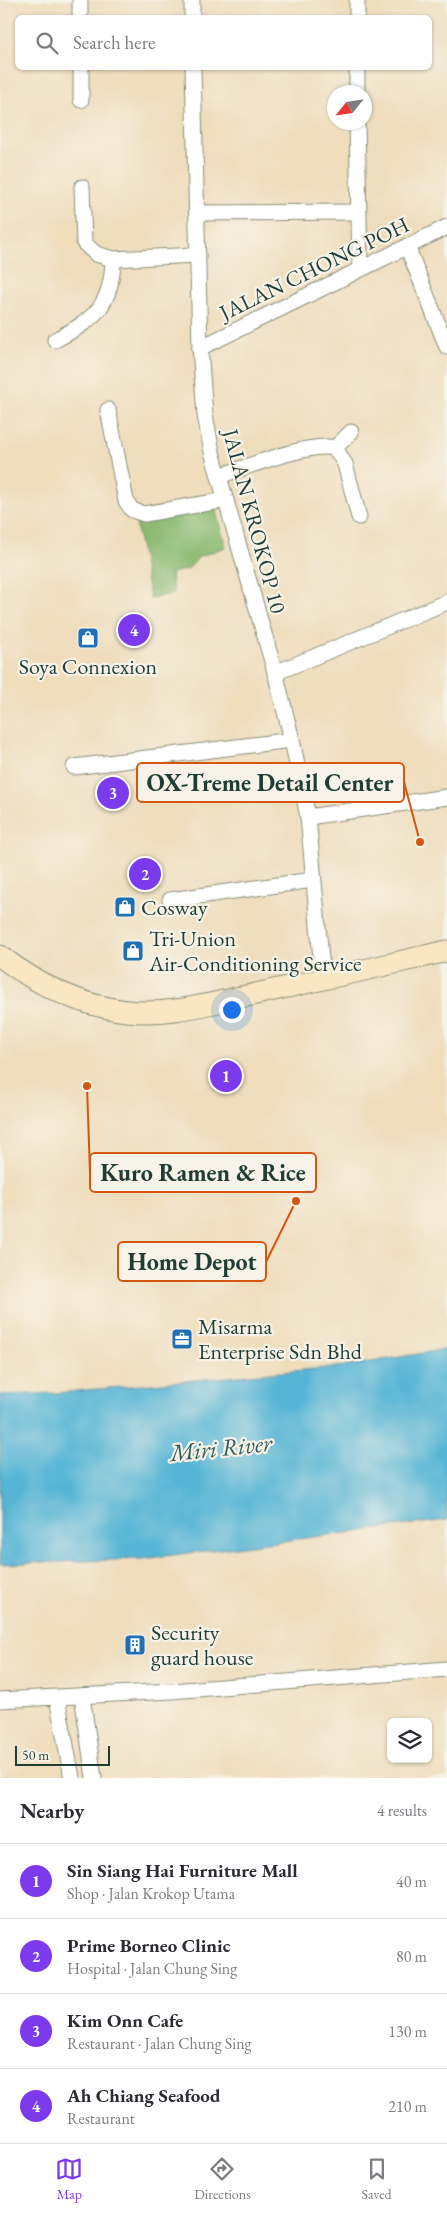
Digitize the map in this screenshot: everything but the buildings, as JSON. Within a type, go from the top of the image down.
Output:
[{"type":"street","points":[[80,0],[80,15]]},
{"type":"street","points":[[192,0],[192,15]]},
{"type":"street","points":[[357,0],[357,15]]},
{"type":"street","points":[[81,70],[81,100]]},
{"type":"street","name":"JALAN KROKOP 10","points":[[193,70],[200,348],[205,415],[219,476],[292,740],[308,818],[323,980]]},
{"type":"street","points":[[357,70],[357,85]]},
{"type":"street","points":[[357,130],[360,268]]},
{"type":"street","points":[[82,187],[84,243],[96,254],[113,259],[198,254]]},
{"type":"street","points":[[198,213],[358,212]]},
{"type":"street","name":"JALAN CHONG POH","points":[[200,348],[447,227]]},
{"type":"street","points":[[407,246],[447,347]]},
{"type":"street","points":[[55,340],[84,325],[98,310],[113,279],[113,259]]},
{"type":"street","points":[[108,410],[126,501],[132,510],[144,514],[226,500]]},
{"type":"street","points":[[335,448],[351,432]]},
{"type":"street","points":[[219,476],[306,450],[326,446],[335,448],[345,464],[360,517]]},
{"type":"street","points":[[275,673],[447,602]]},
{"type":"street","points":[[74,767],[292,740]]},
{"type":"street","points":[[308,818],[447,797]]},
{"type":"street","points":[[170,900],[313,880]]},
{"type":"street","points":[[0,956],[51,988],[94,1005],[150,1013],[210,1004],[447,951]]},
{"type":"street","points":[[0,1700],[172,1691],[447,1669]]},
{"type":"street","points":[[82,1696],[94,1778]]},
{"type":"street","points":[[57,1698],[72,1778]]},
{"type":"green space","points":[[215,508],[226,547],[200,556],[188,569],[171,573],[173,594],[150,598],[136,524]]},
{"type":"water","name":"Miri River","points":[[447,1349],[447,1520],[142,1559],[0,1564],[0,1395],[55,1393],[346,1366]]},
{"type":"place","name":"Ah Chiang Seafood","points":[[134,630]]},
{"type":"place","name":"Soya Connexion","points":[[88,638]]},
{"type":"place","name":"Kim Onn Cafe","points":[[113,793]]},
{"type":"place","name":"OX-Treme Detail Center","points":[[420,842]]},
{"type":"place","name":"Prime Borneo Clinic","points":[[145,874]]},
{"type":"place","name":"Cosway","points":[[125,907]]},
{"type":"place","name":"Tri-Union Air-Conditioning Service","points":[[133,951]]},
{"type":"place","name":"Sin Siang Hai Furniture Mall","points":[[226,1076]]},
{"type":"place","name":"Kuro Ramen & Rice","points":[[87,1086]]},
{"type":"place","name":"Home Depot","points":[[296,1201]]},
{"type":"place","name":"Misarma Enterprise Sdn Bhd","points":[[182,1339]]},
{"type":"place","name":"Security guard house","points":[[135,1645]]}]
